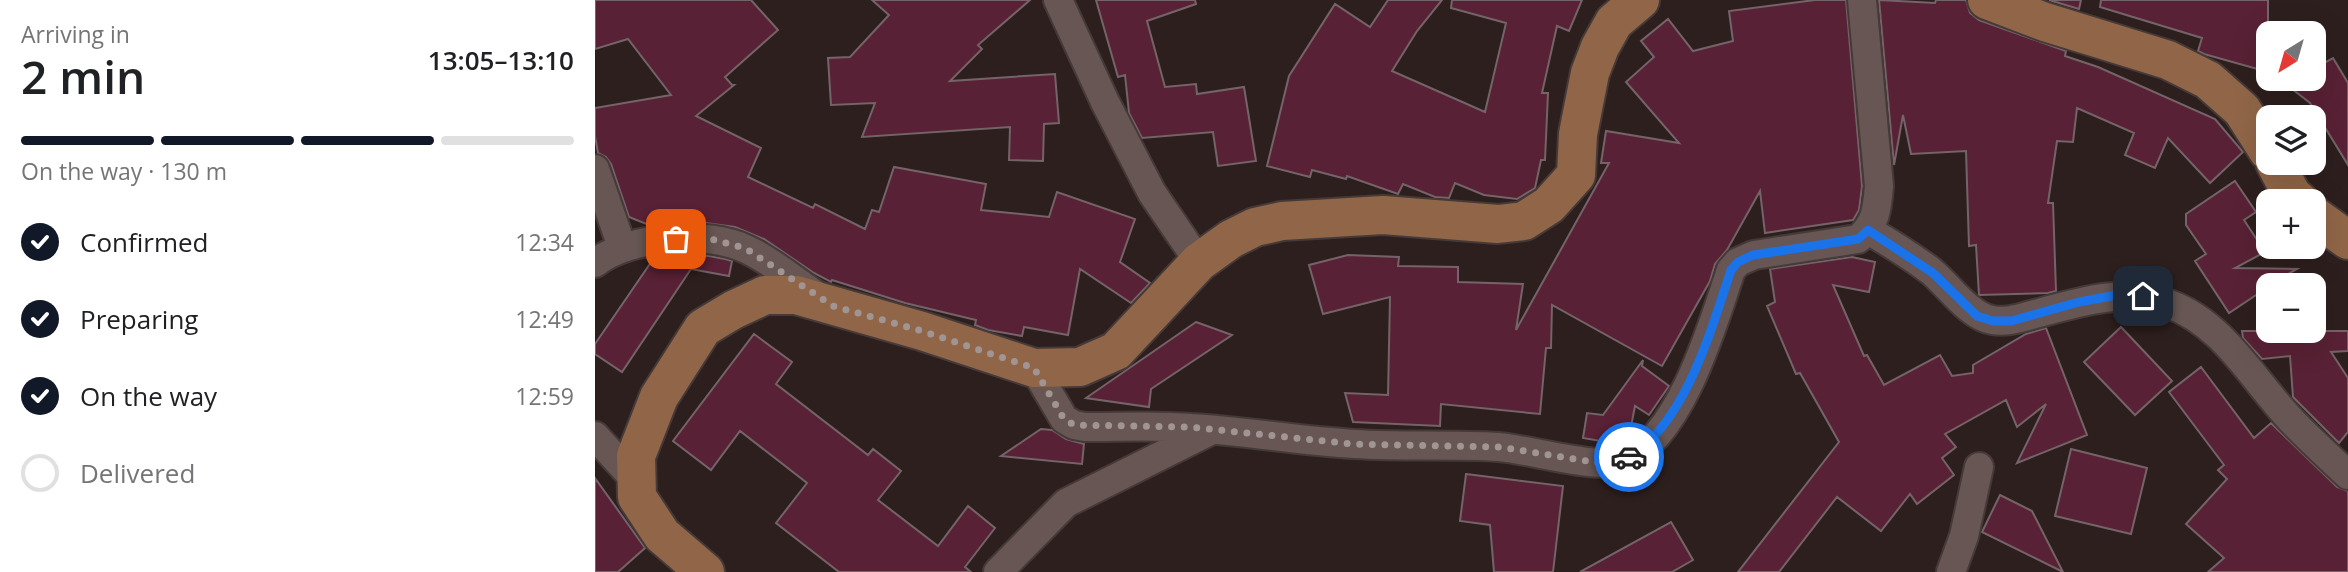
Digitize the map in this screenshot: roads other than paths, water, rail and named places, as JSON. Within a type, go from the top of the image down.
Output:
[{"type":"main road","points":[[705,572],[662,535],[637,497],[636,456],[659,397],[703,328],[765,295],[796,295],[922,331],[1034,368],[1080,367],[1116,351],[1199,262],[1255,227],[1282,221],[1383,215],[1498,224],[1524,221],[1549,205],[1576,175],[1578,134],[1590,73],[1614,22],[1640,0]]},
{"type":"main road","points":[[1987,0],[2045,22],[2168,60],[2208,80],[2242,110],[2256,132]]},
{"type":"main road","points":[[2326,224],[2348,240]]},
{"type":"street","points":[[1058,0],[1105,102],[1152,193],[1199,262]]},
{"type":"street","points":[[1034,368],[1064,419],[1074,425],[1190,427],[1353,444],[1500,447],[1599,463],[1623,461],[1639,451],[1660,431],[1677,407],[1709,335],[1731,270],[1738,262],[1753,255],[1858,239],[1868,230],[1876,216],[1879,186],[1862,0]]},
{"type":"street","points":[[595,169],[622,247]]},
{"type":"street","points":[[1868,230],[1933,273],[1977,316],[1993,321],[2011,321],[2079,302],[2117,295],[2143,296],[2171,304],[2198,319],[2242,358],[2289,419],[2348,475]]},
{"type":"street","points":[[595,263],[622,247],[676,239],[711,239],[745,248],[833,306]]},
{"type":"street","points":[[998,572],[1066,503],[1212,430]]},
{"type":"street","points":[[595,436],[637,482]]},
{"type":"street","points":[[1951,572],[1964,536],[1979,467]]}]
